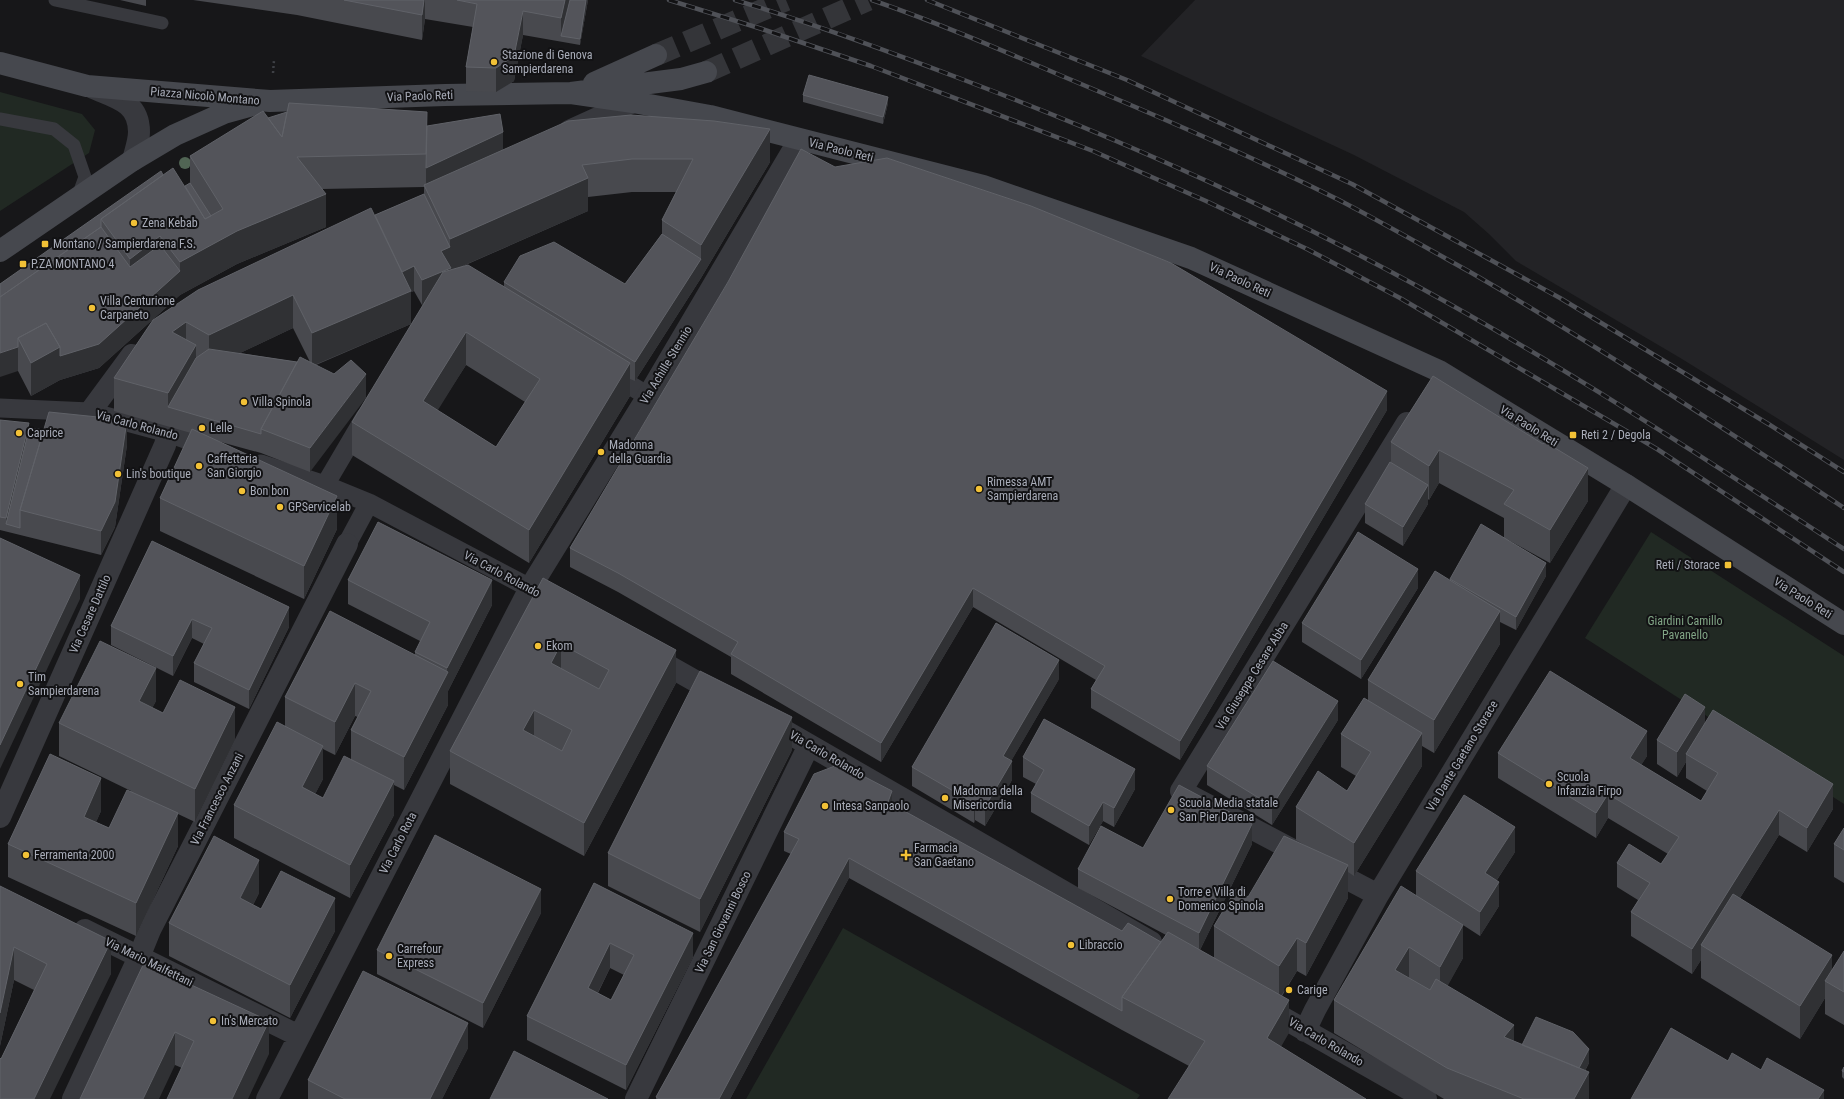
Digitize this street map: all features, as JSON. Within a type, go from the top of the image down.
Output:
[{"type":"main road","points":[[571,93],[656,55]]},
{"type":"main road","name":"Piazza Nicolò Montano","points":[[0,63],[87,86],[270,101]]},
{"type":"main road","name":"Via Paolo Reti","points":[[270,101],[445,95],[571,93],[681,79],[706,72]]},
{"type":"main road","name":"Via Paolo Reti","points":[[571,93],[633,102],[710,116],[983,186],[1191,258],[1434,379],[1626,485],[1844,624]]},
{"type":"main road","name":"Piazza Nicolò Montano","points":[[0,251],[133,160],[175,135],[224,113],[270,101]]},
{"type":"street","name":"Piazza Nicolò Montano","points":[[87,86],[123,101],[136,113],[139,133],[133,160]]},
{"type":"street","points":[[548,141],[633,102]]},
{"type":"street","name":"Via Achille Stennio","points":[[530,588],[648,396],[799,140]]},
{"type":"street","points":[[90,412],[137,348],[149,339]]},
{"type":"street","points":[[595,365],[648,396]]},
{"type":"street","points":[[325,485],[373,402]]},
{"type":"street","name":"Via Giuseppe Cesare Abba","points":[[1378,895],[1181,791],[1418,406]]},
{"type":"street","name":"Via Carlo Rolando","points":[[0,408],[90,412],[168,433],[325,485],[369,503],[550,600]]},
{"type":"street","name":"Via Cesare Dattilo","points":[[0,817],[165,445],[168,433]]},
{"type":"street","name":"Via Dante Gaetano Storace","points":[[1305,1031],[1378,895],[1626,485]]},
{"type":"street","name":"Via Francesco Anzani","points":[[73,1099],[150,930],[369,503]]},
{"type":"street","name":"Via Carlo Rota","points":[[266,1099],[530,588]]},
{"type":"street","name":"Via Carlo Rolando","points":[[632,645],[1168,951]]},
{"type":"street","name":"Via San Giovanni Bosco","points":[[636,1099],[809,745]]},
{"type":"street","name":"Via Mario Malfettani","points":[[69,922],[299,1036]]},
{"type":"street","name":"Via Carlo Rolando","points":[[1243,995],[1426,1099]]},
{"type":"lane","points":[[55,0],[162,23]]},
{"type":"lane","points":[[0,119],[54,129],[74,145],[85,177],[76,200]]},
{"type":"path","points":[[273,76],[274,60]]},
{"type":"shaded area","points":[[1195,0],[1844,0],[1844,460],[1682,359],[1516,261],[1464,212],[1354,155],[1141,56]]},
{"type":"green space","points":[[0,92],[82,114],[95,130],[89,153],[0,211]]},
{"type":"green space","name":"Giardini Camillo Pavanello","points":[[1651,532],[1844,656],[1844,804],[1585,638]]},
{"type":"green space","points":[[843,928],[1140,1095],[1137,1099],[746,1099]]},
{"type":"building","points":[[344,0],[424,0],[422,15]]},
{"type":"building","points":[[457,0],[565,0],[561,18],[523,11],[514,56],[496,68],[466,67],[477,4]]},
{"type":"building","points":[[570,0],[586,0],[580,39],[561,36]]},
{"type":"building","points":[[809,75],[888,97],[883,117],[803,95]]},
{"type":"building","points":[[289,103],[427,112],[426,154],[297,157],[326,194],[237,231],[180,262],[160,236],[130,259],[101,219],[173,168],[205,219],[223,209],[190,156],[263,111],[282,137]]},
{"type":"building","points":[[287,112],[282,137],[268,118]]},
{"type":"building","points":[[500,114],[503,132],[426,168],[427,126]]},
{"type":"building","points":[[631,115],[714,121],[770,129],[701,245],[662,220],[693,159],[632,159],[582,165],[588,178],[450,239],[424,185],[568,121]]},
{"type":"building","name":"Rimessa AMT Sampierdarena","points":[[801,149],[835,167],[887,158],[1031,206],[1171,263],[1387,391],[1180,741],[1091,689],[1105,666],[973,588],[881,743],[731,654],[738,642],[618,573],[570,548],[728,282]]},
{"type":"building","points":[[161,171],[163,175],[101,219],[101,227],[0,297],[0,284]]},
{"type":"building","points":[[190,183],[211,216],[205,219],[185,186]]},
{"type":"building","points":[[424,194],[450,247],[441,251],[451,268],[422,280],[414,266],[402,272],[375,215]]},
{"type":"building","points":[[371,208],[411,291],[312,333],[293,295],[209,335],[186,322],[172,332],[196,345],[168,393],[114,378],[153,320],[198,290]]},
{"type":"building","name":"Villa Centurione Carpaneto","points":[[101,227],[130,267],[160,245],[180,271],[99,344],[60,356],[60,347],[46,323],[18,338],[18,347],[0,353],[0,297]]},
{"type":"building","points":[[662,234],[701,259],[635,362],[504,282],[520,256],[554,242],[625,284]]},
{"type":"building","points":[[468,265],[630,363],[529,530],[352,422],[443,272]],"holes":[[[466,332],[540,379],[496,447],[423,401]]]},
{"type":"building","points":[[46,323],[60,347],[31,363],[18,338]]},
{"type":"building","points":[[209,349],[297,362],[261,429],[261,434],[168,407],[196,358]]},
{"type":"building","points":[[300,357],[334,374],[351,360],[366,374],[310,448],[261,429]]},
{"type":"building","points":[[1433,376],[1543,444],[1545,442],[1588,468],[1550,530],[1504,504],[1514,490],[1439,450],[1429,466],[1391,442]]},
{"type":"building","points":[[49,412],[127,420],[115,502],[101,531],[20,510]]},
{"type":"building","points":[[0,420],[29,423],[6,518],[0,517]]},
{"type":"building","points":[[29,429],[44,429],[20,510],[20,528],[6,524]]},
{"type":"building","points":[[192,429],[337,496],[304,566],[160,498]]},
{"type":"building","points":[[1390,462],[1428,485],[1403,527],[1365,504]]},
{"type":"building","points":[[378,522],[492,580],[447,668],[415,652],[430,622],[348,580]]},
{"type":"building","points":[[1481,524],[1546,563],[1516,617],[1450,579]]},
{"type":"building","points":[[1358,532],[1418,569],[1361,660],[1302,623]]},
{"type":"building","name":"Tim Sampierdarena","points":[[0,538],[80,575],[0,745]]},
{"type":"building","points":[[152,541],[289,607],[249,690],[194,663],[212,628],[192,619],[173,656],[111,626]]},
{"type":"building","points":[[1435,571],[1500,611],[1434,720],[1368,680]]},
{"type":"building","points":[[543,578],[676,650],[584,823],[450,751]],"holes":[[[561,644],[609,670],[599,689],[551,663]],[[534,710],[572,730],[562,751],[523,730]]]},
{"type":"building","points":[[330,611],[448,672],[404,757],[351,730],[371,691],[355,683],[335,722],[285,697]]},
{"type":"building","points":[[996,623],[1059,660],[1003,756],[1012,761],[985,807],[975,801],[974,803],[912,767]]},
{"type":"building","points":[[100,641],[156,668],[139,701],[163,713],[180,680],[235,707],[195,789],[59,723]]},
{"type":"building","points":[[1273,661],[1338,701],[1272,806],[1207,766]]},
{"type":"building","points":[[700,671],[792,717],[700,899],[608,853]]},
{"type":"building","points":[[1550,671],[1647,731],[1630,758],[1701,801],[1718,773],[1686,754],[1713,710],[1833,784],[1807,828],[1779,810],[1692,949],[1631,912],[1650,883],[1617,863],[1629,844],[1661,864],[1679,837],[1608,794],[1596,813],[1498,753]]},
{"type":"building","points":[[1685,694],[1705,707],[1677,752],[1657,740]]},
{"type":"building","points":[[1364,698],[1422,733],[1354,843],[1296,807],[1318,771],[1347,791],[1371,752],[1341,734]]},
{"type":"building","points":[[1044,719],[1135,769],[1114,808],[1103,802],[1089,826],[1031,793],[1044,770],[1023,757]]},
{"type":"building","points":[[277,722],[323,746],[302,787],[323,798],[344,756],[394,781],[350,865],[234,805]]},
{"type":"building","points":[[50,754],[101,778],[84,817],[109,828],[127,790],[178,813],[136,903],[8,844]]},
{"type":"building","points":[[840,764],[892,791],[888,802],[1122,931],[1128,923],[1161,942],[1122,997],[1122,1011],[849,858],[719,1099],[659,1099],[656,1097],[799,839],[784,832],[814,774]]},
{"type":"building","points":[[1179,785],[1252,824],[1199,933],[1078,869],[1101,826],[1143,848]]},
{"type":"building","points":[[1464,795],[1515,827],[1485,873],[1499,882],[1480,912],[1416,871]]},
{"type":"building","points":[[1844,828],[1844,850],[1834,844]]},
{"type":"building","points":[[435,835],[541,889],[483,1003],[377,950]]},
{"type":"building","points":[[214,836],[259,860],[240,898],[261,909],[281,871],[335,898],[290,985],[169,923]]},
{"type":"building","points":[[1284,836],[1348,865],[1306,943],[1297,938],[1279,966],[1214,926],[1236,889],[1248,897]]},
{"type":"building","points":[[594,883],[693,933],[626,1065],[527,1016]],"holes":[[[610,943],[634,955],[611,1000],[588,988]]]},
{"type":"building","points":[[0,886],[111,941],[34,1099],[0,1099],[0,1058],[1,1059],[47,964],[14,947],[0,1013]]},
{"type":"building","points":[[1401,886],[1463,925],[1440,967],[1409,947],[1395,970],[1430,990],[1436,979],[1514,1025],[1504,1037],[1589,1072],[1574,1099],[1524,1099],[1447,1068],[1334,1000]]},
{"type":"building","points":[[1733,894],[1832,955],[1800,1006],[1701,945]]},
{"type":"building","points":[[1168,932],[1289,1000],[1267,1038],[1366,1099],[1168,1099],[1205,1041],[1122,997]]},
{"type":"building","points":[[1844,951],[1844,992],[1825,981]]},
{"type":"building","points":[[144,963],[269,1021],[232,1099],[167,1099],[194,1041],[175,1032],[143,1099],[80,1099]]},
{"type":"building","points":[[363,971],[468,1023],[430,1099],[345,1099],[308,1080]]},
{"type":"building","points":[[1536,1017],[1573,1032],[1589,1049],[1579,1068],[1522,1045]]},
{"type":"building","points":[[1671,1028],[1728,1061],[1732,1053],[1761,1070],[1767,1058],[1824,1090],[1818,1099],[1631,1099]]},
{"type":"building","points":[[514,1051],[608,1099],[490,1099]]},
{"type":"tunnel","points":[[656,55],[786,0]]},
{"type":"tunnel","points":[[706,72],[868,0]]},
{"type":"railway","points":[[669,0],[762,29],[871,66],[1093,151],[1206,201],[1307,249],[1400,298],[1657,449],[1844,572]]},
{"type":"railway","points":[[735,0],[793,18],[935,69],[1080,126],[1138,150],[1308,229],[1473,317],[1581,381],[1844,549]]},
{"type":"railway","points":[[872,0],[967,36],[1132,106],[1236,151],[1339,200],[1518,300],[1705,417],[1844,508]]},
{"type":"railway","points":[[927,0],[1127,80],[1352,184],[1560,298],[1770,425],[1844,472]]},
{"type":"place","name":"Stazione di Genova Sampierdarena","points":[[494,62]]},
{"type":"place","name":"Zena Kebab","points":[[134,223]]},
{"type":"place","name":"Montano / Sampierdarena F.S.","points":[[45,244]]},
{"type":"place","name":"P.ZA MONTANO 4","points":[[23,264]]},
{"type":"place","name":"Villa Centurione Carpaneto","points":[[92,308]]},
{"type":"place","name":"Villa Spinola","points":[[244,402]]},
{"type":"place","name":"Lelle","points":[[202,428]]},
{"type":"place","name":"Caprice","points":[[19,433]]},
{"type":"place","name":"Reti 2 / Degola","points":[[1573,435]]},
{"type":"place","name":"Madonna della Guardia","points":[[601,452]]},
{"type":"place","name":"Caffetteria San Giorgio","points":[[199,466]]},
{"type":"place","name":"Lin's boutique","points":[[118,474]]},
{"type":"place","name":"Rimessa AMT Sampierdarena","points":[[979,489]]},
{"type":"place","name":"Bon bon","points":[[242,491]]},
{"type":"place","name":"GPServicelab","points":[[280,507]]},
{"type":"place","name":"Reti / Storace","points":[[1728,565]]},
{"type":"place","name":"Ekom","points":[[538,646]]},
{"type":"place","name":"Tim Sampierdarena","points":[[20,684]]},
{"type":"place","name":"Scuola Infanzia Firpo","points":[[1549,784]]},
{"type":"place","name":"Madonna della Misericordia","points":[[945,798]]},
{"type":"place","name":"Intesa Sanpaolo","points":[[825,806]]},
{"type":"place","name":"Scuola Media statale San Pier Darena","points":[[1171,810]]},
{"type":"place","name":"Ferramenta 2000","points":[[26,855]]},
{"type":"place","name":"Farmacia San Gaetano","points":[[906,855]]},
{"type":"place","name":"Torre e Villa di Domenico Spinola","points":[[1170,899]]},
{"type":"place","name":"Libraccio","points":[[1071,945]]},
{"type":"place","name":"Carrefour Express","points":[[389,956]]},
{"type":"place","name":"Carige","points":[[1289,990]]},
{"type":"place","name":"In's Mercato","points":[[213,1021]]}]
